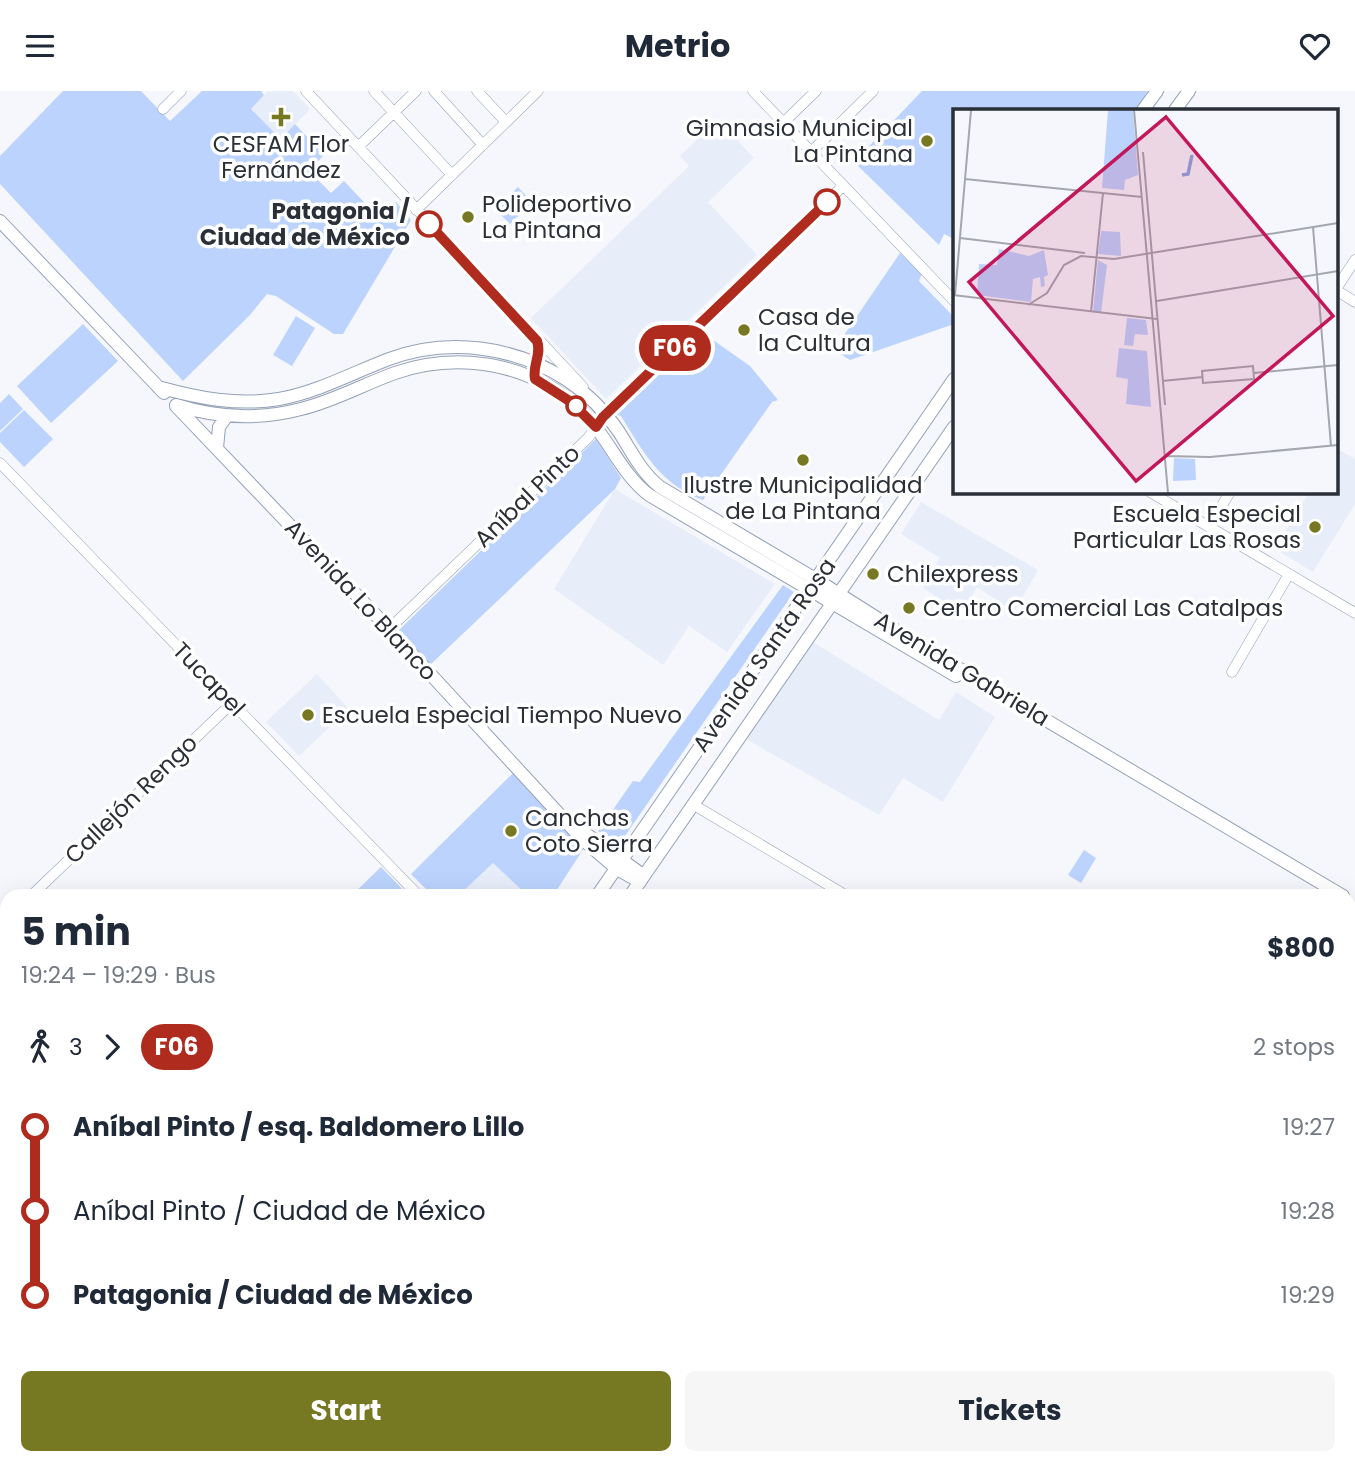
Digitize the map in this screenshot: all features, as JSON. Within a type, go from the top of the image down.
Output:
[{"type":"main road","points":[[1144,109],[1157,91]]},
{"type":"main road","points":[[1176,109],[1188,91]]},
{"type":"main road","name":"Avenida Lo Blanco","points":[[0,221],[389,629],[561,815],[620,865],[642,879]]},
{"type":"main road","name":"Avenida Gabriela","points":[[158,387],[237,402],[278,399],[313,390],[403,355],[441,348],[483,349],[536,363],[564,378],[591,398],[606,414],[642,469],[656,483],[836,600],[1315,889]]},
{"type":"main road","name":"Avenida Gabriela","points":[[176,405],[227,416],[260,416],[314,406],[397,372],[444,363],[489,365],[535,379],[571,402],[596,427],[629,477],[642,489],[813,585]]},
{"type":"main road","points":[[535,379],[536,363]]},
{"type":"main road","points":[[352,374],[359,388]]},
{"type":"main road","name":"Avenida Santa Rosa","points":[[602,889],[953,380]]},
{"type":"main road","points":[[217,449],[219,427],[227,416]]},
{"type":"main road","name":"Avenida Santa Rosa","points":[[635,889],[953,428]]},
{"type":"main road","name":"Avenida Gabriela","points":[[836,600],[921,646],[1331,889]]},
{"type":"street","points":[[306,91],[535,338],[556,357],[591,398]]},
{"type":"street","points":[[374,91],[452,175]]},
{"type":"street","points":[[358,147],[416,91]]},
{"type":"street","points":[[434,91],[483,145]]},
{"type":"street","points":[[477,91],[506,122]]},
{"type":"street","points":[[416,210],[538,91]]},
{"type":"street","points":[[783,123],[816,91]]},
{"type":"street","points":[[811,152],[873,91]]},
{"type":"street","points":[[163,109],[177,92]]},
{"type":"street","points":[[756,92],[953,300]]},
{"type":"street","name":"Aníbal Pinto","points":[[389,629],[588,438],[606,414],[844,186]]},
{"type":"street","points":[[1338,287],[1355,260]]},
{"type":"street","points":[[1338,291],[1355,302]]},
{"type":"street","points":[[535,338],[539,347],[536,363]]},
{"type":"street","name":"Tucapel","points":[[0,463],[411,889]]},
{"type":"street","points":[[1152,493],[1355,613]]},
{"type":"street","points":[[1209,527],[1229,493]]},
{"type":"street","points":[[1232,672],[1289,574]]},
{"type":"street","name":"Callejón Rengo","points":[[38,889],[232,702]]},
{"type":"street","points":[[694,805],[835,889]]},
{"type":"shaded area","points":[[63,91],[141,91],[170,121],[202,91],[261,91],[264,95],[251,109],[281,139],[295,124],[324,155],[309,171],[331,193],[344,181],[379,218],[396,202],[411,220],[343,334],[334,334],[276,296],[267,294],[250,315],[183,381],[0,184],[0,156]]},
{"type":"shaded area","name":"CESFAM Flor Fernández","points":[[268,91],[293,91],[310,109],[281,139],[251,109]]},
{"type":"shaded area","points":[[922,91],[1148,91],[1136,109],[953,109],[953,238],[944,234],[939,245],[854,162]]},
{"type":"shaded area","points":[[718,119],[754,158],[708,202],[757,255],[606,399],[531,318],[689,166],[680,156]]},
{"type":"shaded area","points":[[518,187],[532,202],[510,224],[495,209]]},
{"type":"shaded area","points":[[900,253],[922,273],[919,281],[952,315],[953,324],[850,360],[834,350]]},
{"type":"shaded area","points":[[296,316],[315,328],[292,366],[273,355]]},
{"type":"shaded area","points":[[83,324],[118,361],[51,423],[17,386]]},
{"type":"shaded area","points":[[703,333],[750,366],[778,400],[772,402],[703,500],[688,494],[664,476],[654,466],[621,416],[617,415]]},
{"type":"shaded area","points":[[9,394],[23,409],[0,431],[0,403]]},
{"type":"shaded area","points":[[24,410],[53,439],[24,467],[0,442],[0,433]]},
{"type":"shaded area","points":[[596,439],[621,478],[615,489],[430,665],[398,631]]},
{"type":"shaded area","name":"Escuela Especial Particular Las Rosas","points":[[1338,449],[1355,459],[1355,504],[1313,572],[1275,549],[1308,493],[1338,493]]},
{"type":"shaded area","points":[[615,489],[775,584],[727,652],[689,626],[663,665],[554,589]]},
{"type":"shaded area","points":[[921,502],[1038,570],[1014,612],[977,587],[963,613],[923,588],[940,558],[901,534]]},
{"type":"shaded area","points":[[783,585],[794,592],[618,846],[598,831],[633,781],[640,782]]},
{"type":"shaded area","points":[[813,642],[939,720],[956,692],[995,717],[943,802],[903,778],[879,815],[746,739]]},
{"type":"shaded area","name":"Escuela Especial Tiempo Nuevo","points":[[317,674],[349,709],[299,756],[266,722]]},
{"type":"shaded area","name":"Canchas Coto Sierra","points":[[513,773],[584,848],[558,889],[521,889],[493,863],[465,889],[426,889],[411,874]]},
{"type":"shaded area","points":[[1084,850],[1096,858],[1081,883],[1068,875]]},
{"type":"shaded area","points":[[493,863],[521,889],[465,889]]},
{"type":"shaded area","points":[[381,867],[402,889],[358,889]]},
{"type":"bus line","name":"F06","points":[[429,224],[537,341],[539,351],[534,367],[535,379],[571,402],[596,427],[603,417],[827,202]]},
{"type":"place","name":"CESFAM Flor Fernández","points":[[281,117]]},
{"type":"place","name":"Gimnasio Municipal La Pintana","points":[[927,141]]},
{"type":"place","name":"Polideportivo La Pintana","points":[[468,217]]},
{"type":"place","name":"Patagonia / Ciudad de México","points":[[429,224]]},
{"type":"place","name":"Casa de la Cultura","points":[[744,330]]},
{"type":"place","name":"Ilustre Municipalidad de La Pintana","points":[[803,460]]},
{"type":"place","name":"Escuela Especial Particular Las Rosas","points":[[1315,527]]},
{"type":"place","name":"Chilexpress","points":[[873,574]]},
{"type":"place","name":"Centro Comercial Las Catalpas","points":[[909,608]]},
{"type":"place","name":"Escuela Especial Tiempo Nuevo","points":[[308,715]]},
{"type":"place","name":"Canchas Coto Sierra","points":[[511,831]]}]
